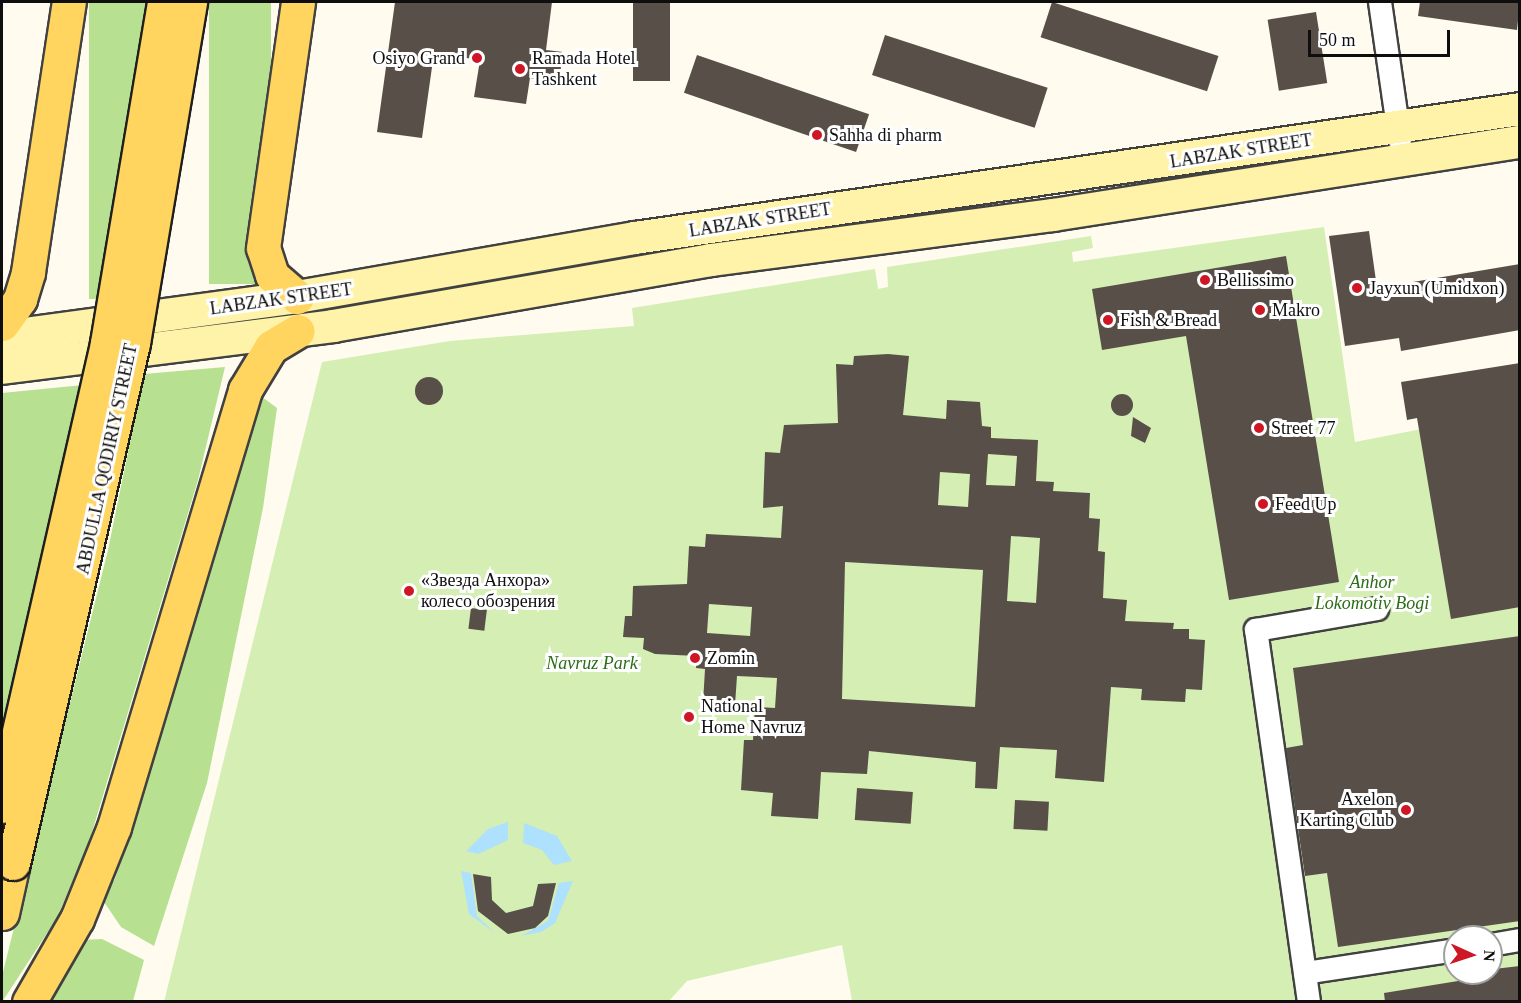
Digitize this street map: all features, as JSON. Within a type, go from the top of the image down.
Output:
[{"type":"main road","points":[[2,324],[20,299],[28,272],[69,2]]},
{"type":"main road","name":"ABDULLA QODIRIY STREET","points":[[2,806],[107,343],[164,2]]},
{"type":"main road","name":"ABDULLA QODIRIY STREET","points":[[2,912],[133,343],[190,2]]},
{"type":"main road","points":[[297,2],[262,248],[272,275],[297,297]]},
{"type":"main road","name":"LABZAK STREET","points":[[2,337],[297,297],[708,229],[1048,181],[1520,109]]},
{"type":"main road","name":"LABZAK STREET","points":[[2,368],[298,331],[711,260],[1053,215],[1520,142]]},
{"type":"main road","points":[[1048,181],[1053,215]]},
{"type":"main road","points":[[708,229],[711,260]]},
{"type":"main road","points":[[30,1002],[77,919],[114,827],[245,390],[271,347],[298,331]]},
{"type":"street","points":[[1380,2],[1403,160]]},
{"type":"street","points":[[1309,1002],[1256,630],[1377,609]]},
{"type":"street","points":[[1503,943],[1520,940]]},
{"type":"street","points":[[1305,973],[1443,952]]},
{"type":"green space","points":[[89,2],[145,2],[145,299],[89,299]]},
{"type":"green space","points":[[209,2],[271,2],[271,284],[209,284]]},
{"type":"green space","name":"Navruz Park","points":[[1324,227],[1355,442],[1519,410],[1519,1001],[852,1001],[842,945],[687,981],[669,1001],[164,1002],[322,362],[450,341],[634,326],[632,308],[875,269],[878,289],[888,287],[887,267],[1091,236],[1093,248],[1072,252],[1073,262]]},
{"type":"green space","points":[[225,367],[198,480],[89,842],[57,918],[2,1002],[2,976],[108,550],[144,374]]},
{"type":"green space","points":[[83,385],[2,733],[2,393]]},
{"type":"green space","points":[[258,394],[277,408],[263,508],[207,783],[154,946],[121,927],[102,899],[115,879]]},
{"type":"green space","points":[[102,939],[144,960],[133,1001],[46,1002],[82,940]]},
{"type":"water","points":[[508,822],[508,840],[478,854],[466,851],[488,829]]},
{"type":"water","points":[[524,823],[557,836],[572,861],[554,865],[542,850],[523,843]]},
{"type":"water","points":[[461,871],[471,873],[477,916],[495,933],[469,914]]},
{"type":"water","points":[[573,881],[555,923],[541,932],[521,936],[548,921],[559,883]]},
{"type":"building","name":"Ramada Hotel Tashkent","points":[[395,2],[552,2],[546,50],[563,52],[559,82],[530,78],[526,104],[474,97],[480,60],[434,53],[422,138],[377,132]]},
{"type":"building","points":[[633,2],[670,2],[670,81],[633,81]]},
{"type":"building","points":[[1052,2],[1218,56],[1207,91],[1041,37]]},
{"type":"building","points":[[1420,2],[1520,2],[1517,30],[1418,16]]},
{"type":"building","points":[[1316,12],[1327,83],[1279,91],[1268,20]]},
{"type":"building","points":[[885,35],[1048,88],[1035,128],[872,75]]},
{"type":"building","points":[[697,55],[869,114],[856,152],[684,93]]},
{"type":"building","points":[[1369,231],[1377,288],[1520,264],[1520,330],[1401,351],[1399,338],[1345,346],[1329,236]]},
{"type":"building","points":[[1286,256],[1339,582],[1229,600],[1186,336],[1102,350],[1092,289]]},
{"type":"building","points":[[888,354],[909,356],[903,415],[946,419],[947,400],[980,402],[982,426],[991,427],[991,438],[1038,440],[1036,481],[1054,482],[1053,491],[1090,493],[1089,518],[1100,519],[1098,551],[1105,552],[1103,598],[1127,600],[1125,621],[1174,623],[1173,629],[1189,629],[1189,639],[1205,640],[1202,690],[1186,689],[1185,702],[1141,700],[1142,689],[1111,687],[1104,782],[1055,778],[1057,750],[1000,747],[997,789],[975,788],[976,762],[869,751],[867,774],[821,772],[818,819],[771,816],[773,793],[741,790],[744,740],[753,740],[755,707],[775,708],[777,678],[737,676],[735,705],[703,703],[705,669],[696,668],[697,656],[655,654],[643,649],[644,638],[623,637],[625,616],[632,616],[633,586],[687,584],[689,546],[705,547],[706,534],[781,538],[783,506],[763,508],[765,452],[780,453],[784,425],[838,423],[836,364],[853,365],[854,356]],"holes":[[[988,454],[1017,456],[1015,486],[986,485]],[[940,472],[970,474],[968,507],[938,505]],[[1011,536],[1040,538],[1036,603],[1007,601]],[[845,562],[983,570],[975,707],[842,699]],[[709,604],[752,607],[750,636],[707,633]]]},
{"type":"building","points":[[1520,363],[1520,607],[1451,619],[1417,418],[1407,420],[1401,382]]},
{"type":"building","points":[[429,377],[439,381],[443,391],[439,401],[429,405],[419,401],[415,391],[419,381]]},
{"type":"building","points":[[1118,394],[1126,394],[1133,401],[1133,409],[1126,416],[1118,416],[1111,409],[1111,401]]},
{"type":"building","points":[[1133,417],[1151,428],[1145,443],[1131,436]]},
{"type":"building","points":[[471,608],[487,610],[484,631],[468,629]]},
{"type":"building","name":"Axelon Karting Club","points":[[1520,636],[1520,921],[1492,925],[1443,925],[1443,932],[1338,947],[1327,873],[1305,876],[1286,748],[1303,745],[1293,668]]},
{"type":"building","points":[[857,788],[913,792],[911,824],[855,820]]},
{"type":"building","points":[[1015,800],[1049,802],[1047,831],[1013,829]]},
{"type":"building","points":[[473,874],[491,877],[492,900],[506,913],[533,906],[538,884],[556,883],[548,916],[535,928],[508,934],[478,911]]},
{"type":"building","points":[[1520,966],[1520,1002],[1385,1002],[1384,993],[1443,983],[1503,985],[1503,968]]},
{"type":"place","name":"Osiyo Grand","points":[[477,58]]},
{"type":"place","name":"Ramada Hotel Tashkent","points":[[520,69]]},
{"type":"place","name":"Sahha di pharm","points":[[817,135]]},
{"type":"place","name":"Bellissimo","points":[[1205,280]]},
{"type":"place","name":"Jayxun (Umidxon)","points":[[1357,288]]},
{"type":"place","name":"Makro","points":[[1260,310]]},
{"type":"place","name":"Fish & Bread","points":[[1108,320]]},
{"type":"place","name":"Street 77","points":[[1259,428]]},
{"type":"place","name":"Feed Up","points":[[1263,504]]},
{"type":"place","name":"«Звезда Анхора» колесо обозрения","points":[[409,591]]},
{"type":"place","name":"Zomin","points":[[695,658]]},
{"type":"place","name":"National Home Navruz","points":[[689,717]]},
{"type":"place","name":"Axelon Karting Club","points":[[1406,810]]},
{"type":"park label","name":"Anhor Lokomotiv Bogi","points":[[1372,593]]}]
